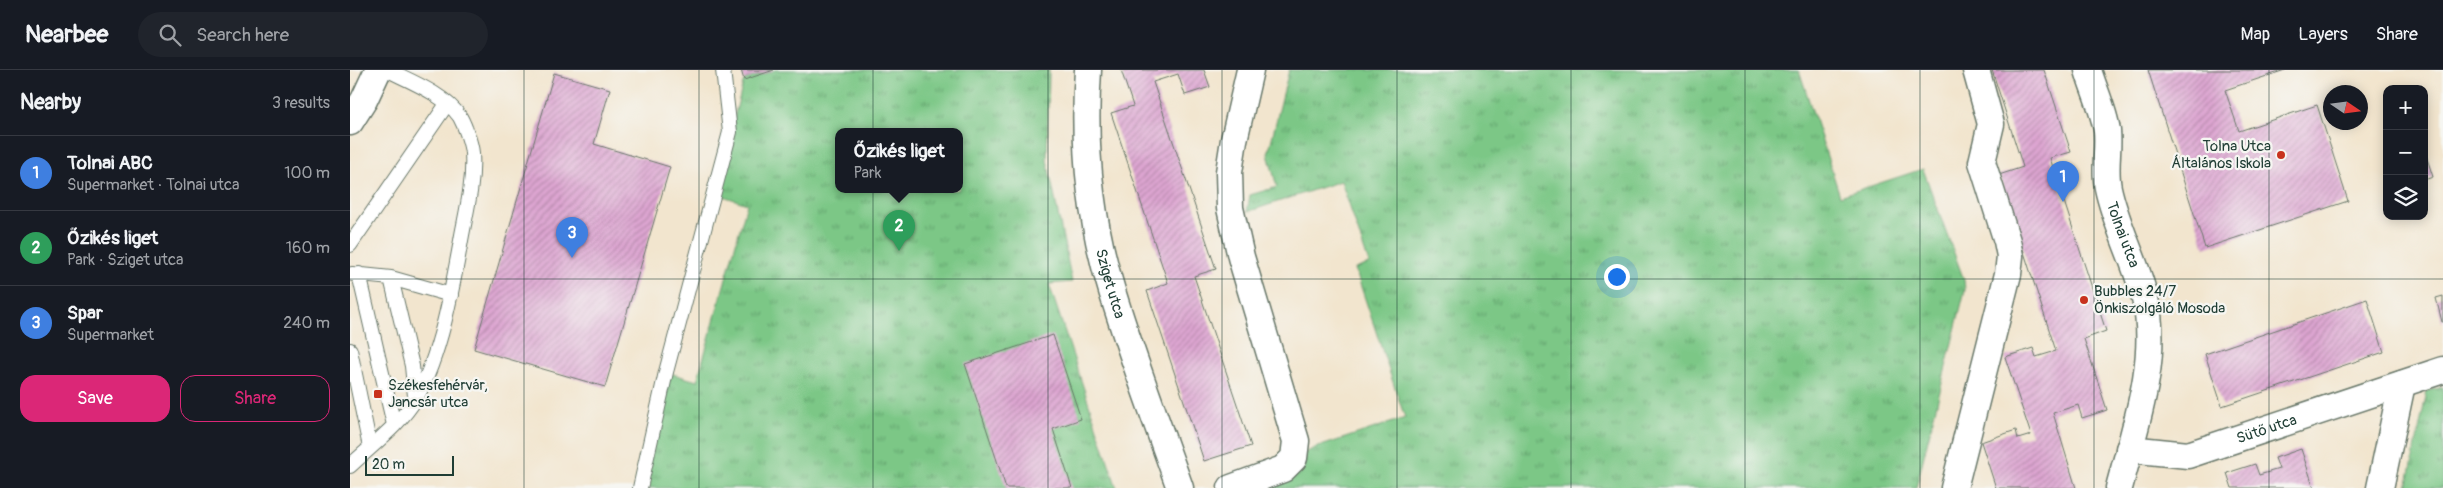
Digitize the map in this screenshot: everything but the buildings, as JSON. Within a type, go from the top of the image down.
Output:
[{"type":"street","points":[[350,122],[364,100],[378,70]]},
{"type":"street","name":"Sziget utca","points":[[1088,70],[1085,112],[1088,170],[1109,280],[1180,488]]},
{"type":"street","points":[[1231,488],[1283,469],[1294,458],[1296,441],[1241,257],[1230,208],[1229,172],[1234,140],[1250,70]]},
{"type":"street","points":[[1954,488],[2006,284],[2010,256],[1982,162],[1991,124],[1976,70]]},
{"type":"street","name":"Tolnai utca","points":[[2088,70],[2107,129],[2108,143],[2105,158],[2108,189],[2145,299],[2150,328],[2149,362],[2119,488]]},
{"type":"street","name":"Sütő utca","points":[[2129,449],[2188,455],[2443,370]]},
{"type":"street","points":[[2380,488],[2402,384]]},
{"type":"lane","points":[[350,463],[394,425],[415,399],[431,363],[451,295],[469,200],[472,152],[460,117],[447,104],[431,93],[388,70]]},
{"type":"lane","points":[[640,488],[666,372],[730,132],[723,70]]},
{"type":"lane","points":[[350,245],[447,104]]},
{"type":"lane","points":[[394,425],[354,274],[391,278],[451,295]]},
{"type":"lane","points":[[391,278],[412,366],[415,399]]},
{"type":"lane","points":[[350,350],[370,447]]},
{"type":"green space","points":[[775,70],[1049,70],[1047,160],[1072,282],[1049,284],[1117,488],[640,488],[666,372],[697,381],[747,204],[714,193],[744,80]]},
{"type":"green space","points":[[1289,70],[1799,70],[1840,196],[1923,169],[1964,280],[1965,290],[1916,488],[1231,488],[1315,448],[1405,418],[1355,269],[1369,264],[1341,181],[1247,212],[1250,195],[1277,187],[1268,154]]},
{"type":"green space","points":[[2443,387],[2443,488],[2407,488],[2427,391]]},
{"type":"place","name":"Tolna Utca Általános Iskola","points":[[2281,155]]},
{"type":"place","name":"Tolnai ABC","points":[[2063,202]]},
{"type":"place","name":"Őzikés liget","points":[[899,251]]},
{"type":"place","name":"Spar","points":[[572,258]]},
{"type":"place","name":"Bubbles 24/7 Önkiszolgáló Mosoda","points":[[2084,300]]},
{"type":"place","name":"Székesfehérvár, Jancsár utca","points":[[378,394]]}]
